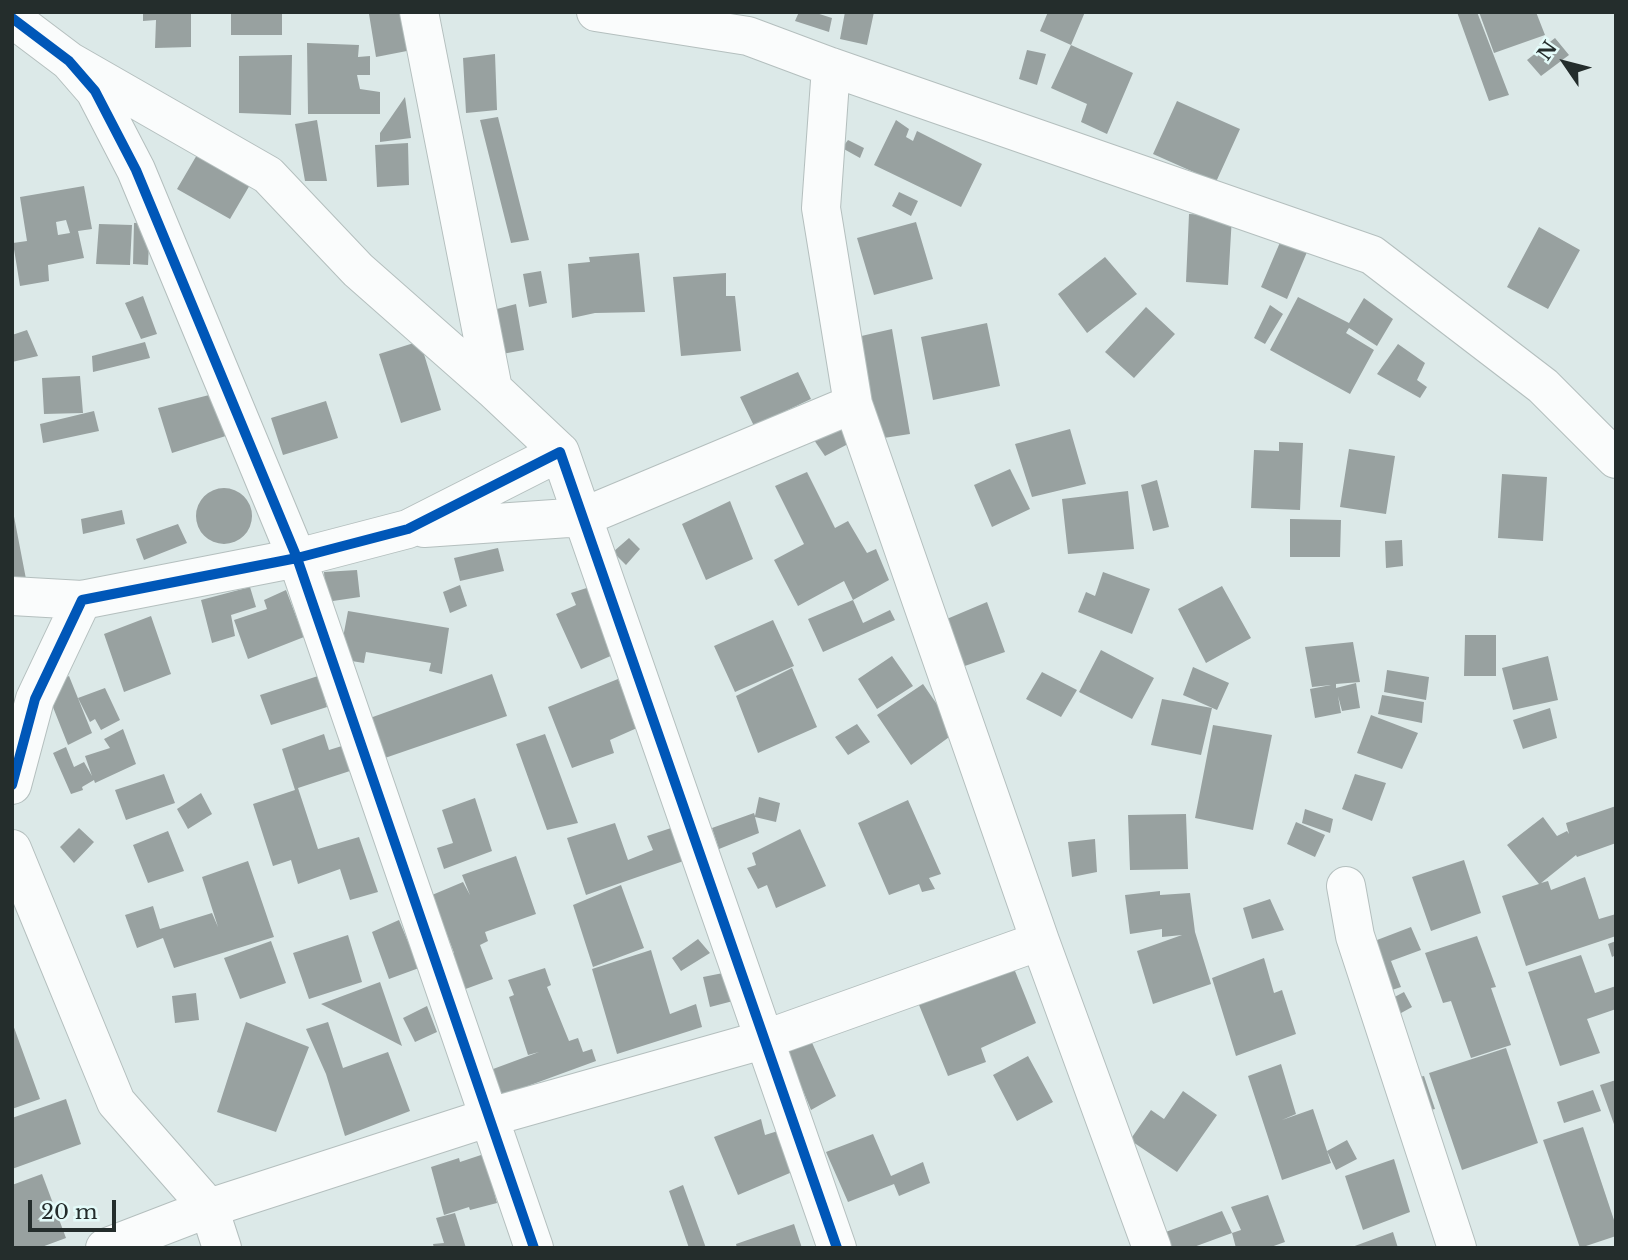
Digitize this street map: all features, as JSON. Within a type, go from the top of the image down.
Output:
[{"type":"street","points":[[419,12],[493,389]]},
{"type":"street","points":[[596,12],[748,36],[1372,255],[1543,386],[1616,459]]},
{"type":"street","points":[[12,18],[69,61],[268,175],[358,271],[493,389],[560,452],[837,1248]]},
{"type":"street","points":[[69,61],[95,91],[136,170],[297,558],[534,1248]]},
{"type":"street","points":[[831,67],[821,208],[853,404],[1040,941],[1152,1248]]},
{"type":"street","points":[[12,596],[82,600],[297,558],[408,529],[583,517],[853,404]]},
{"type":"street","points":[[408,529],[560,452]]},
{"type":"street","points":[[12,785],[35,699],[82,600]]},
{"type":"street","points":[[12,849],[116,1102],[209,1208],[222,1248]]},
{"type":"street","points":[[1346,886],[1355,936],[1457,1248]]},
{"type":"street","points":[[105,1248],[209,1208],[490,1117],[766,1039],[1040,941]]},
{"type":"building","points":[[143,12],[191,12],[191,47],[155,48],[156,20],[143,21]]},
{"type":"building","points":[[231,12],[282,12],[282,35],[231,35]]},
{"type":"building","points":[[404,12],[412,50],[376,57],[369,14]]},
{"type":"building","points":[[799,12],[813,12],[832,18],[829,32],[795,21]]},
{"type":"building","points":[[845,12],[874,12],[867,45],[840,39]]},
{"type":"building","points":[[1048,12],[1085,12],[1071,45],[1040,31]]},
{"type":"building","points":[[1457,12],[1477,12],[1509,95],[1489,101]]},
{"type":"building","points":[[1479,12],[1536,12],[1545,35],[1494,53]]},
{"type":"building","points":[[1555,38],[1569,55],[1541,76],[1527,60]]},
{"type":"building","points":[[307,43],[359,45],[358,57],[370,56],[370,75],[357,75],[360,89],[380,92],[380,114],[308,114]]},
{"type":"building","points":[[1071,45],[1133,73],[1107,134],[1081,122],[1087,104],[1051,88]]},
{"type":"building","points":[[1027,50],[1046,54],[1037,85],[1019,79]]},
{"type":"building","points":[[495,54],[497,110],[466,113],[463,58]]},
{"type":"building","points":[[292,55],[291,115],[239,113],[239,56]]},
{"type":"building","points":[[405,97],[411,138],[380,142],[380,133]]},
{"type":"building","points":[[1177,101],[1240,129],[1216,182],[1153,154]]},
{"type":"building","points":[[498,117],[529,240],[511,243],[480,120]]},
{"type":"building","points":[[317,120],[327,181],[305,181],[295,124]]},
{"type":"building","points":[[896,120],[909,129],[906,137],[913,141],[917,131],[982,164],[961,207],[874,165]]},
{"type":"building","points":[[848,140],[864,148],[860,158],[842,148]]},
{"type":"building","points":[[408,143],[409,185],[377,187],[375,145]]},
{"type":"building","points":[[201,148],[254,178],[230,219],[177,189]]},
{"type":"building","points":[[84,186],[92,229],[78,231],[84,258],[48,265],[49,281],[20,286],[13,243],[27,241],[20,197]],"holes":[[[66,220],[70,233],[58,235],[56,222]]]},
{"type":"building","points":[[899,192],[918,201],[911,216],[892,206]]},
{"type":"building","points":[[1189,214],[1232,216],[1228,285],[1186,282]]},
{"type":"building","points":[[150,222],[148,265],[133,264],[134,223]]},
{"type":"building","points":[[916,222],[933,279],[874,295],[857,238]]},
{"type":"building","points":[[99,224],[132,225],[130,265],[96,264]]},
{"type":"building","points":[[1539,227],[1580,250],[1548,309],[1507,287]]},
{"type":"building","points":[[1281,240],[1307,252],[1287,299],[1261,287]]},
{"type":"building","points":[[639,253],[645,312],[595,313],[572,318],[568,264],[590,262],[589,257]]},
{"type":"building","points":[[1105,257],[1137,294],[1087,333],[1058,294]]},
{"type":"building","points":[[541,271],[547,303],[529,307],[523,274]]},
{"type":"building","points":[[726,273],[726,296],[735,296],[741,351],[681,356],[673,277]]},
{"type":"building","points":[[143,296],[157,334],[141,339],[125,303]]},
{"type":"building","points":[[1298,297],[1349,323],[1364,298],[1393,319],[1377,346],[1349,328],[1346,333],[1374,350],[1350,394],[1270,350]]},
{"type":"building","points":[[516,304],[524,350],[502,354],[493,310]]},
{"type":"building","points":[[1270,305],[1283,314],[1265,344],[1254,338]]},
{"type":"building","points":[[1146,307],[1175,334],[1134,378],[1105,352]]},
{"type":"building","points":[[987,323],[1000,386],[933,400],[921,337]]},
{"type":"building","points":[[892,329],[910,434],[877,439],[857,337]]},
{"type":"building","points":[[27,330],[38,356],[12,362],[12,335]]},
{"type":"building","points":[[420,341],[441,410],[401,423],[379,354]]},
{"type":"building","points":[[145,342],[150,358],[93,372],[92,356]]},
{"type":"building","points":[[1398,344],[1425,363],[1417,380],[1427,387],[1420,398],[1377,374]]},
{"type":"building","points":[[798,372],[811,399],[754,426],[740,397]]},
{"type":"building","points":[[80,376],[83,413],[44,414],[42,378]]},
{"type":"building","points":[[221,392],[232,434],[172,453],[158,408]]},
{"type":"building","points":[[326,401],[338,438],[283,455],[271,418]]},
{"type":"building","points":[[94,411],[99,431],[43,443],[40,424]]},
{"type":"building","points":[[841,423],[850,443],[825,456],[814,440]]},
{"type":"building","points":[[1070,429],[1086,484],[1032,497],[1015,444]]},
{"type":"building","points":[[1279,442],[1303,443],[1300,510],[1251,508],[1254,450],[1279,451]]},
{"type":"building","points":[[1349,449],[1395,456],[1386,514],[1340,507]]},
{"type":"building","points":[[1010,469],[1030,509],[992,527],[974,485]]},
{"type":"building","points":[[807,472],[835,528],[848,521],[867,553],[876,549],[889,580],[853,600],[844,581],[798,606],[774,560],[804,544],[775,486]]},
{"type":"building","points":[[1502,474],[1547,477],[1543,541],[1498,538]]},
{"type":"building","points":[[1157,480],[1169,527],[1153,531],[1141,485]]},
{"type":"building","points":[[224,488],[235,490],[244,496],[250,505],[250,527],[244,536],[235,542],[224,544],[213,542],[204,536],[198,527],[196,516],[198,505],[204,496],[213,490]]},
{"type":"building","points":[[1128,491],[1134,549],[1068,554],[1062,499]]},
{"type":"building","points":[[730,501],[753,559],[706,580],[682,524]]},
{"type":"building","points":[[12,506],[26,579],[12,581]]},
{"type":"building","points":[[122,510],[125,524],[83,534],[81,519]]},
{"type":"building","points":[[1290,519],[1341,520],[1340,557],[1290,557]]},
{"type":"building","points":[[178,524],[187,543],[144,560],[136,539]]},
{"type":"building","points":[[629,538],[640,549],[626,565],[613,552]]},
{"type":"building","points":[[1402,540],[1403,566],[1386,568],[1385,541]]},
{"type":"building","points":[[498,548],[504,571],[460,581],[454,558]]},
{"type":"building","points":[[357,570],[360,597],[326,602],[324,572]]},
{"type":"building","points":[[1103,572],[1150,589],[1132,634],[1078,612],[1086,592],[1095,596]]},
{"type":"building","points":[[460,585],[467,606],[450,613],[443,592]]},
{"type":"building","points":[[596,585],[622,651],[581,669],[556,614],[576,605],[571,593]]},
{"type":"building","points":[[1222,586],[1251,638],[1206,663],[1178,609]]},
{"type":"building","points":[[250,587],[256,607],[231,615],[235,636],[212,643],[201,600]]},
{"type":"building","points":[[286,590],[304,637],[248,659],[234,620],[267,609],[264,600]]},
{"type":"building","points":[[853,600],[863,623],[890,610],[895,620],[823,652],[808,619]]},
{"type":"building","points":[[987,602],[1005,652],[959,668],[942,621]]},
{"type":"building","points":[[348,611],[449,628],[442,674],[429,671],[431,663],[366,652],[364,663],[339,659]]},
{"type":"building","points":[[151,616],[171,674],[124,692],[104,634]]},
{"type":"building","points":[[773,620],[794,666],[735,692],[714,646]]},
{"type":"building","points":[[1465,635],[1496,635],[1496,676],[1464,676]]},
{"type":"building","points":[[1353,642],[1360,682],[1336,684],[1336,688],[1356,683],[1360,708],[1342,711],[1338,696],[1341,713],[1315,718],[1310,689],[1331,685],[1312,687],[1305,647]]},
{"type":"building","points":[[1101,650],[1154,678],[1132,719],[1079,692]]},
{"type":"building","points":[[892,656],[913,686],[877,709],[858,679]]},
{"type":"building","points":[[1548,656],[1558,700],[1513,710],[1502,668]]},
{"type":"building","points":[[1193,667],[1229,683],[1217,710],[1183,695]]},
{"type":"building","points":[[792,668],[817,727],[758,753],[736,696]]},
{"type":"building","points":[[1387,670],[1429,677],[1426,700],[1384,692]]},
{"type":"building","points":[[1042,672],[1077,690],[1061,717],[1026,699]]},
{"type":"building","points":[[492,674],[507,716],[382,759],[370,718]]},
{"type":"building","points":[[69,676],[92,733],[68,745],[45,687]]},
{"type":"building","points":[[318,676],[327,707],[271,725],[260,695]]},
{"type":"building","points":[[618,679],[637,728],[610,740],[614,753],[572,768],[548,707]]},
{"type":"building","points":[[923,684],[956,732],[911,765],[877,715]]},
{"type":"building","points":[[105,688],[120,720],[101,730],[95,719],[90,722],[78,698]]},
{"type":"building","points":[[1382,695],[1424,702],[1422,723],[1378,714]]},
{"type":"building","points":[[1162,699],[1212,708],[1201,755],[1151,745]]},
{"type":"building","points":[[1550,708],[1557,738],[1523,749],[1513,720]]},
{"type":"building","points":[[1371,715],[1418,733],[1402,769],[1357,753]]},
{"type":"building","points":[[857,724],[870,742],[848,755],[835,737]]},
{"type":"building","points":[[1213,725],[1272,735],[1253,830],[1195,818]]},
{"type":"building","points":[[123,729],[136,764],[95,783],[94,780],[82,787],[83,790],[71,794],[53,753],[66,747],[74,767],[84,762],[92,776],[85,756],[110,748],[104,739]]},
{"type":"building","points":[[324,734],[329,750],[345,745],[353,770],[298,788],[318,849],[359,837],[378,892],[350,900],[340,869],[298,884],[291,860],[273,866],[253,804],[295,790],[282,749]]},
{"type":"building","points":[[545,734],[578,823],[547,830],[516,744]]},
{"type":"building","points":[[164,774],[175,803],[126,820],[115,790]]},
{"type":"building","points":[[1355,774],[1386,783],[1372,821],[1342,809]]},
{"type":"building","points":[[201,793],[212,814],[188,829],[177,809]]},
{"type":"building","points":[[759,797],[780,803],[776,822],[755,817],[759,833],[719,849],[712,828],[754,813],[755,816]]},
{"type":"building","points":[[475,798],[492,851],[444,869],[437,848],[453,843],[442,810]]},
{"type":"building","points":[[908,800],[941,874],[929,878],[935,889],[922,892],[919,884],[889,895],[858,823]]},
{"type":"building","points":[[1616,806],[1616,843],[1577,857],[1576,855],[1541,883],[1548,881],[1551,890],[1585,877],[1599,919],[1616,914],[1616,936],[1526,966],[1502,896],[1539,884],[1507,845],[1543,817],[1557,836],[1567,831],[1569,834],[1566,823]]},
{"type":"building","points":[[1305,809],[1333,819],[1330,833],[1302,823]]},
{"type":"building","points":[[1186,814],[1188,869],[1130,870],[1128,815]]},
{"type":"building","points":[[1296,822],[1325,835],[1315,857],[1287,844]]},
{"type":"building","points":[[615,823],[628,860],[653,850],[647,836],[683,824],[695,857],[586,895],[567,838]]},
{"type":"building","points":[[79,828],[94,842],[74,863],[60,847]]},
{"type":"building","points":[[800,829],[826,886],[776,908],[767,885],[758,889],[747,868],[756,865],[752,853]]},
{"type":"building","points":[[168,831],[184,871],[148,883],[133,845]]},
{"type":"building","points":[[1095,839],[1097,872],[1072,877],[1068,842]]},
{"type":"building","points":[[516,856],[536,914],[485,932],[488,941],[480,945],[493,979],[460,991],[446,956],[454,953],[432,895],[463,882],[470,895],[462,875]]},
{"type":"building","points":[[1464,860],[1481,913],[1431,931],[1412,877]]},
{"type":"building","points":[[248,861],[274,937],[174,968],[163,938],[137,948],[125,915],[153,906],[160,929],[212,913],[218,927],[202,877]]},
{"type":"building","points":[[621,885],[644,948],[593,967],[573,905]]},
{"type":"building","points":[[1160,891],[1160,895],[1190,893],[1195,932],[1211,984],[1153,1004],[1137,951],[1182,935],[1162,937],[1162,929],[1130,934],[1125,895]]},
{"type":"building","points":[[1270,899],[1284,930],[1252,939],[1243,908]]},
{"type":"building","points":[[399,920],[419,968],[389,979],[372,932]]},
{"type":"building","points":[[1411,927],[1421,950],[1391,961],[1401,987],[1380,994],[1364,945]]},
{"type":"building","points":[[348,935],[362,982],[309,999],[293,953]]},
{"type":"building","points":[[1477,936],[1496,987],[1491,988],[1511,1045],[1471,1058],[1451,1001],[1443,1003],[1425,953]]},
{"type":"building","points":[[698,939],[710,953],[681,971],[672,958]]},
{"type":"building","points":[[271,941],[286,983],[240,999],[224,958]]},
{"type":"building","points":[[1616,941],[1616,955],[1612,957],[1608,944]]},
{"type":"building","points":[[651,950],[670,1014],[696,1004],[702,1027],[617,1054],[592,969]]},
{"type":"building","points":[[1581,955],[1595,993],[1616,986],[1616,1009],[1587,1019],[1600,1053],[1560,1066],[1528,972]]},
{"type":"building","points":[[1264,958],[1274,993],[1282,990],[1296,1034],[1236,1056],[1212,978]]},
{"type":"building","points":[[1013,966],[1036,1023],[981,1048],[986,1062],[948,1076],[919,1005]]},
{"type":"building","points":[[545,968],[551,985],[547,987],[569,1041],[578,1038],[583,1052],[592,1049],[596,1061],[495,1098],[485,1072],[539,1052],[528,1055],[509,997],[514,995],[508,980]]},
{"type":"building","points":[[728,972],[733,1001],[710,1007],[703,977]]},
{"type":"building","points":[[380,982],[402,1046],[321,1004]]},
{"type":"building","points":[[1404,992],[1412,1007],[1392,1018],[1383,1003]]},
{"type":"building","points":[[196,993],[199,1020],[175,1023],[172,996]]},
{"type":"building","points":[[427,1006],[437,1032],[415,1042],[403,1018]]},
{"type":"building","points":[[12,1022],[40,1099],[12,1109]]},
{"type":"building","points":[[246,1022],[309,1047],[276,1132],[217,1112]]},
{"type":"building","points":[[328,1022],[343,1068],[388,1052],[410,1111],[345,1136],[326,1074],[306,1029]]},
{"type":"building","points":[[809,1036],[836,1096],[811,1110],[785,1047]]},
{"type":"building","points":[[1506,1048],[1538,1143],[1462,1170],[1429,1073]]},
{"type":"building","points":[[1028,1056],[1053,1102],[1017,1121],[993,1075]]},
{"type":"building","points":[[1281,1064],[1296,1114],[1282,1120],[1313,1109],[1331,1163],[1282,1180],[1248,1076]]},
{"type":"building","points":[[1424,1076],[1435,1109],[1421,1112],[1409,1079]]},
{"type":"building","points":[[1616,1080],[1616,1127],[1615,1127],[1600,1085]]},
{"type":"building","points":[[1593,1090],[1601,1111],[1564,1123],[1557,1102]]},
{"type":"building","points":[[1183,1091],[1217,1115],[1177,1172],[1130,1140],[1151,1110],[1164,1119]]},
{"type":"building","points":[[66,1099],[81,1144],[12,1169],[12,1118]]},
{"type":"building","points":[[761,1119],[765,1135],[781,1130],[797,1170],[738,1195],[714,1137]]},
{"type":"building","points":[[1583,1127],[1616,1226],[1616,1236],[1580,1248],[1543,1140]]},
{"type":"building","points":[[873,1134],[891,1176],[923,1162],[930,1183],[899,1196],[894,1184],[848,1202],[826,1152]]},
{"type":"building","points":[[1347,1140],[1357,1159],[1336,1170],[1327,1151]]},
{"type":"building","points":[[484,1154],[497,1203],[470,1210],[469,1207],[444,1215],[431,1167]]},
{"type":"building","points":[[1394,1159],[1410,1212],[1363,1230],[1345,1176]]},
{"type":"building","points":[[42,1174],[66,1238],[39,1248],[12,1248],[12,1185]]},
{"type":"building","points":[[683,1185],[706,1248],[689,1248],[669,1191]]},
{"type":"building","points":[[1268,1195],[1285,1242],[1268,1248],[1236,1248],[1232,1233],[1241,1230],[1231,1207]]},
{"type":"building","points":[[1222,1211],[1232,1233],[1191,1248],[1167,1248],[1163,1233]]},
{"type":"building","points":[[455,1213],[466,1248],[434,1248],[433,1244],[444,1243],[436,1218]]},
{"type":"building","points":[[794,1224],[802,1248],[737,1248],[736,1244]]},
{"type":"building","points":[[1393,1232],[1398,1248],[1352,1248],[1352,1247]]},
{"type":"cycle path","points":[[12,18],[69,61],[95,91],[136,170],[297,558],[534,1248]]},
{"type":"cycle path","points":[[12,785],[35,699],[82,600],[297,558],[408,529],[560,452],[837,1248]]}]
